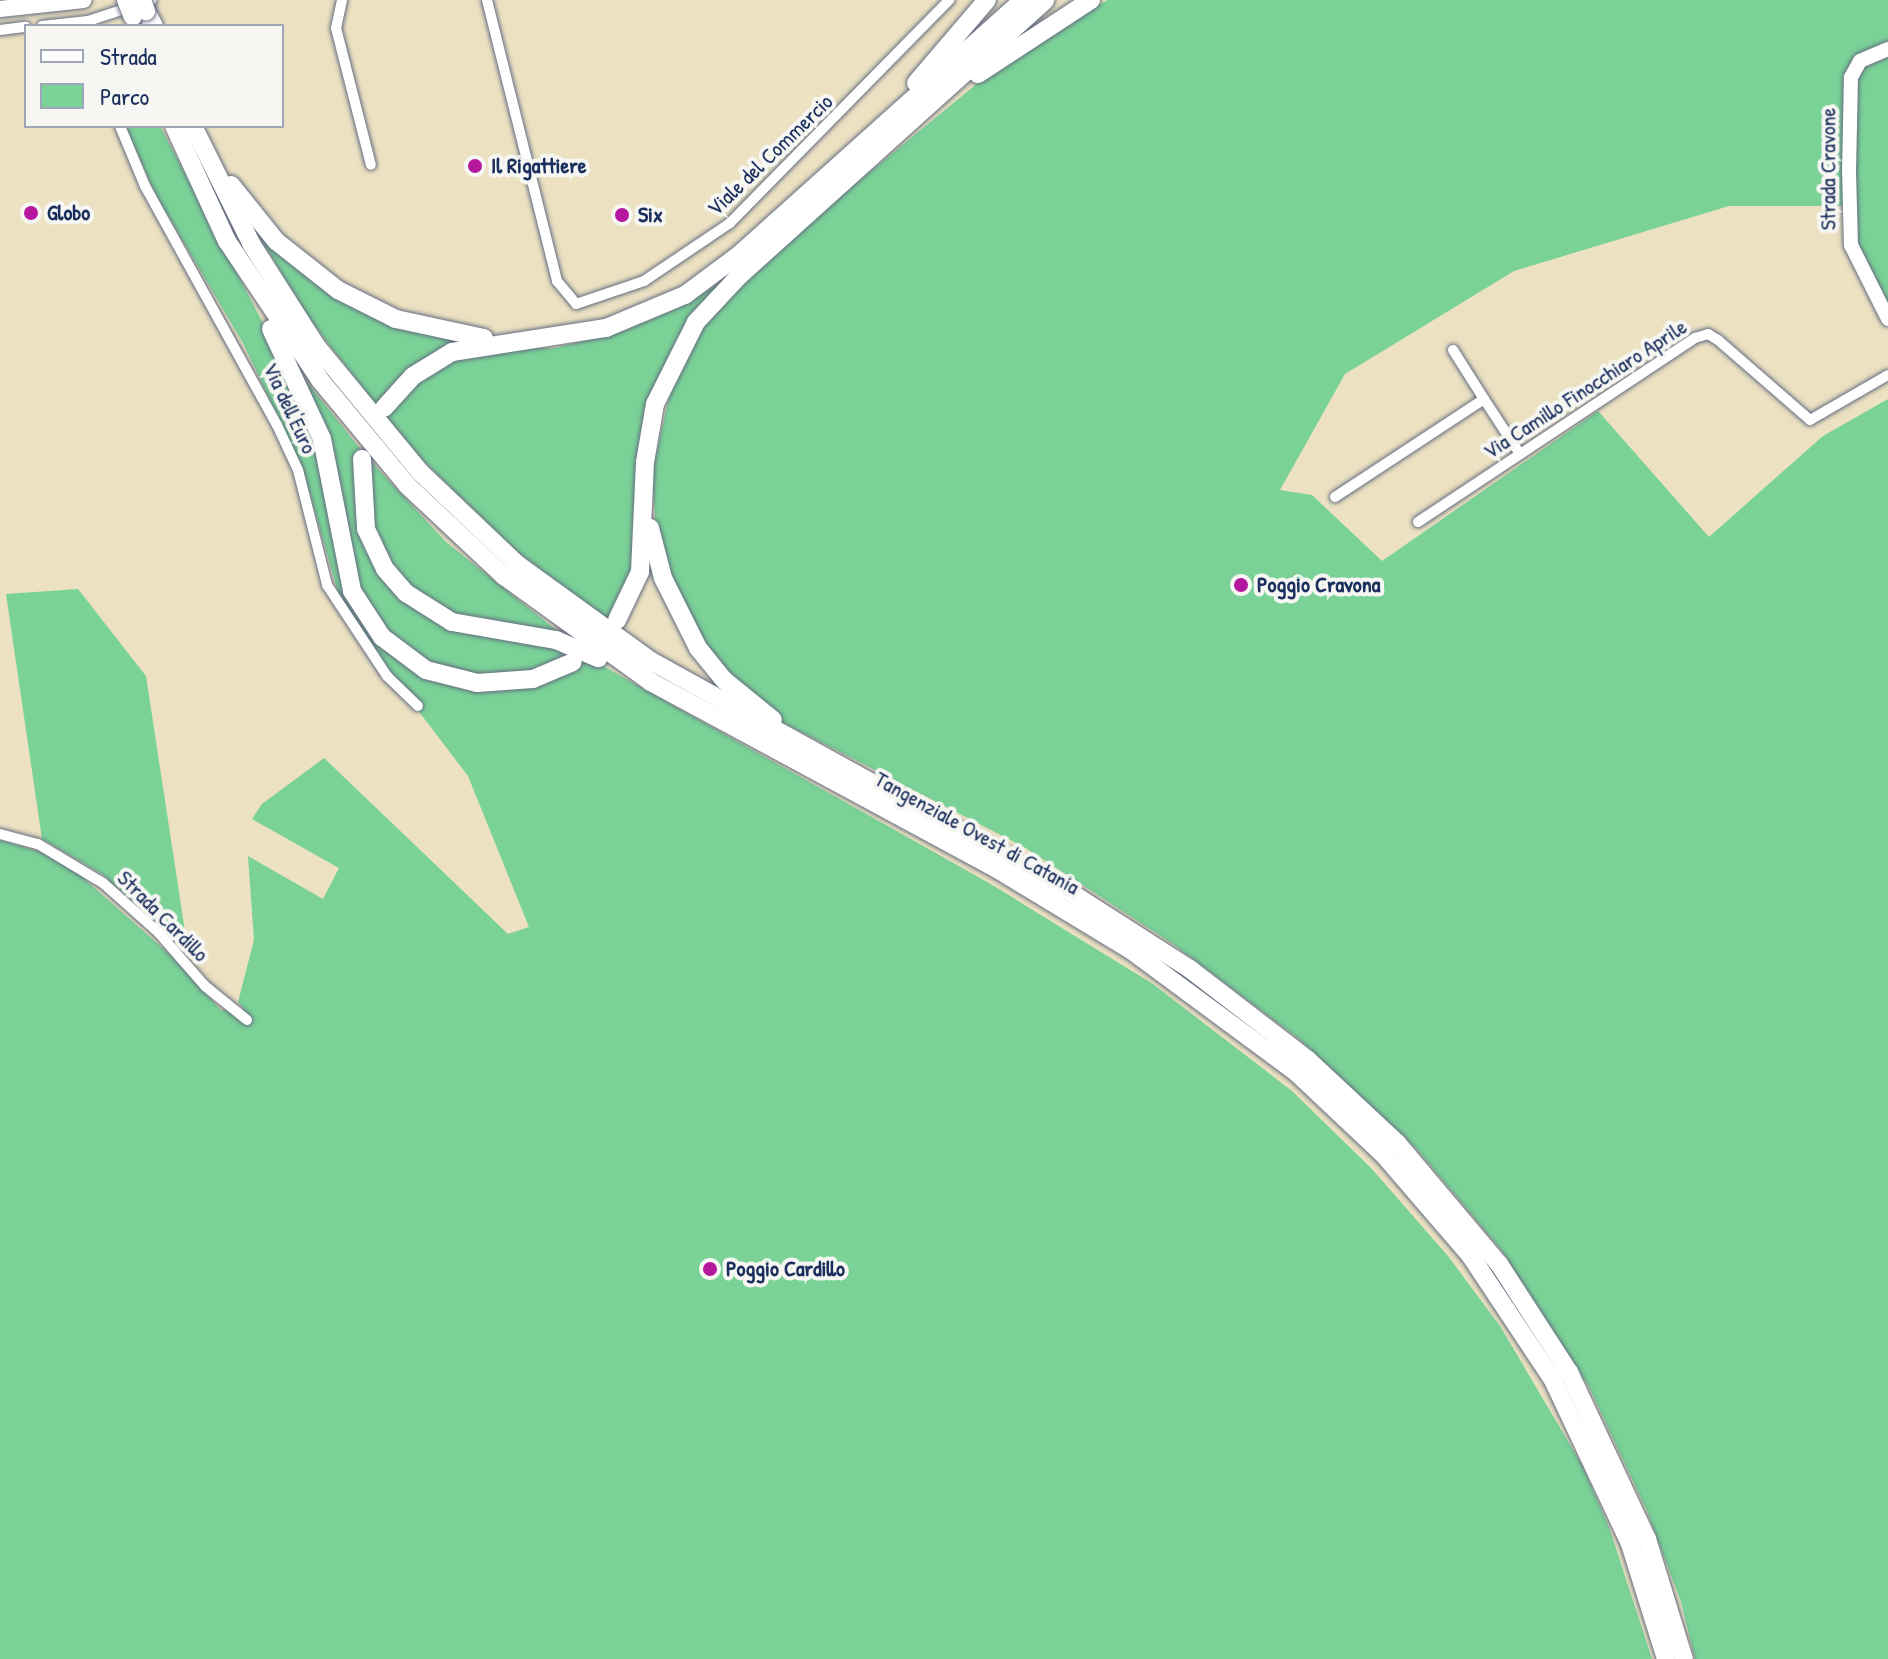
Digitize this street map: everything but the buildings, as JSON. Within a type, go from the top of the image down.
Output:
[{"type":"highway","points":[[798,202],[912,87],[987,0]]},
{"type":"highway","points":[[384,408],[413,376],[440,358],[471,346],[523,342],[606,328],[672,302],[714,276],[1023,0]]},
{"type":"highway","points":[[617,620],[640,572],[643,494],[655,404],[680,347],[717,296],[1045,0]]},
{"type":"highway","points":[[826,196],[985,69],[1091,0]]},
{"type":"highway","name":"Tangenziale Ovest di Catania","points":[[175,128],[227,241],[338,403],[408,486],[492,566],[651,682],[1059,905],[1180,984],[1297,1073],[1383,1154],[1470,1255],[1553,1380],[1613,1501],[1666,1659]]},
{"type":"highway","name":"Tangenziale Ovest di Catania","points":[[194,128],[252,245],[317,347],[382,429],[459,511],[517,564],[627,645],[858,777],[1068,891],[1190,969],[1308,1060],[1397,1143],[1499,1264],[1569,1372],[1641,1525],[1684,1659]]},
{"type":"highway","points":[[204,128],[230,182],[259,223],[338,290],[396,319],[430,329],[523,342]]},
{"type":"highway","points":[[227,241],[242,282],[292,366],[315,418],[348,577],[382,637],[426,670],[477,683],[533,679],[573,662]]},
{"type":"highway","points":[[362,459],[360,495],[372,546],[395,581],[420,605],[464,626],[574,646],[750,747],[837,783]]},
{"type":"highway","points":[[643,494],[663,578],[685,627],[711,666],[750,704],[824,749],[858,777]]},
{"type":"main road","points":[[0,9],[84,0]]},
{"type":"street","points":[[342,0],[336,28],[371,165]]},
{"type":"street","name":"Viale del Commercio","points":[[487,0],[557,281],[576,304],[644,281],[732,222],[949,0]]},
{"type":"street","points":[[88,23],[143,13]]},
{"type":"street","points":[[0,30],[24,27]]},
{"type":"street","name":"Strada Cravone","points":[[1888,49],[1860,61],[1850,87],[1851,245],[1888,319]]},
{"type":"street","name":"Via dell'Euro","points":[[121,128],[145,186],[277,425],[298,470],[327,585],[387,676],[418,706]]},
{"type":"street","name":"Via Camillo Finocchiaro Aprile","points":[[1418,522],[1695,338],[1708,334],[1810,420],[1888,375]]},
{"type":"street","points":[[1453,350],[1520,454]]},
{"type":"street","points":[[1335,497],[1484,399]]},
{"type":"street","name":"Strada Cardillo","points":[[0,834],[60,855],[103,883],[158,932],[205,986],[247,1020]]},
{"type":"green space","points":[[1108,0],[1888,0],[1888,43],[1860,53],[1843,75],[1843,206],[1729,206],[1514,271],[1345,374],[1280,490],[1312,495],[1382,561],[1598,411],[1709,537],[1823,436],[1888,399],[1888,1659],[1695,1659],[1681,1602],[1647,1511],[1589,1387],[1502,1251],[1415,1147],[1299,1039],[1173,944],[1024,847],[780,721],[755,702],[696,638],[657,543],[652,474],[673,379],[706,320],[826,208],[1033,39]]},
{"type":"green space","points":[[1888,56],[1888,308],[1855,241],[1856,80],[1865,67]]},
{"type":"green space","points":[[126,128],[161,128],[276,348],[319,446],[350,598],[385,648],[432,678],[480,689],[536,686],[580,665],[566,658],[519,674],[464,675],[417,660],[382,631],[352,577],[326,438],[302,376],[366,456],[446,542],[565,637],[462,622],[409,591],[385,562],[370,530],[364,493],[367,464],[359,455],[354,495],[361,533],[387,580],[416,608],[460,630],[559,646],[605,667],[989,883],[1153,984],[1292,1091],[1372,1169],[1448,1256],[1500,1326],[1582,1465],[1609,1527],[1652,1659],[0,1659],[0,840],[44,853],[81,876],[167,952],[221,1010],[244,1009],[238,1002],[254,940],[248,856],[323,899],[339,868],[252,819],[262,804],[324,758],[508,934],[529,927],[468,776],[417,709],[422,705],[381,661],[341,603],[304,473],[243,343],[157,197]]},
{"type":"green space","points":[[258,234],[285,257],[465,343],[437,364],[497,348],[555,348],[620,332],[678,308],[720,283],[677,338],[655,385],[636,563],[608,622],[515,550],[409,447],[310,320]]},
{"type":"green space","points":[[78,589],[146,676],[188,951],[102,874],[42,839],[6,594]]},
{"type":"place","name":"Il Rigattiere","points":[[475,166]]},
{"type":"place","name":"Globo","points":[[31,213]]},
{"type":"place","name":"Six","points":[[622,215]]},
{"type":"place","name":"Poggio Cravona","points":[[1241,585]]},
{"type":"place","name":"Poggio Cardillo","points":[[710,1269]]}]
